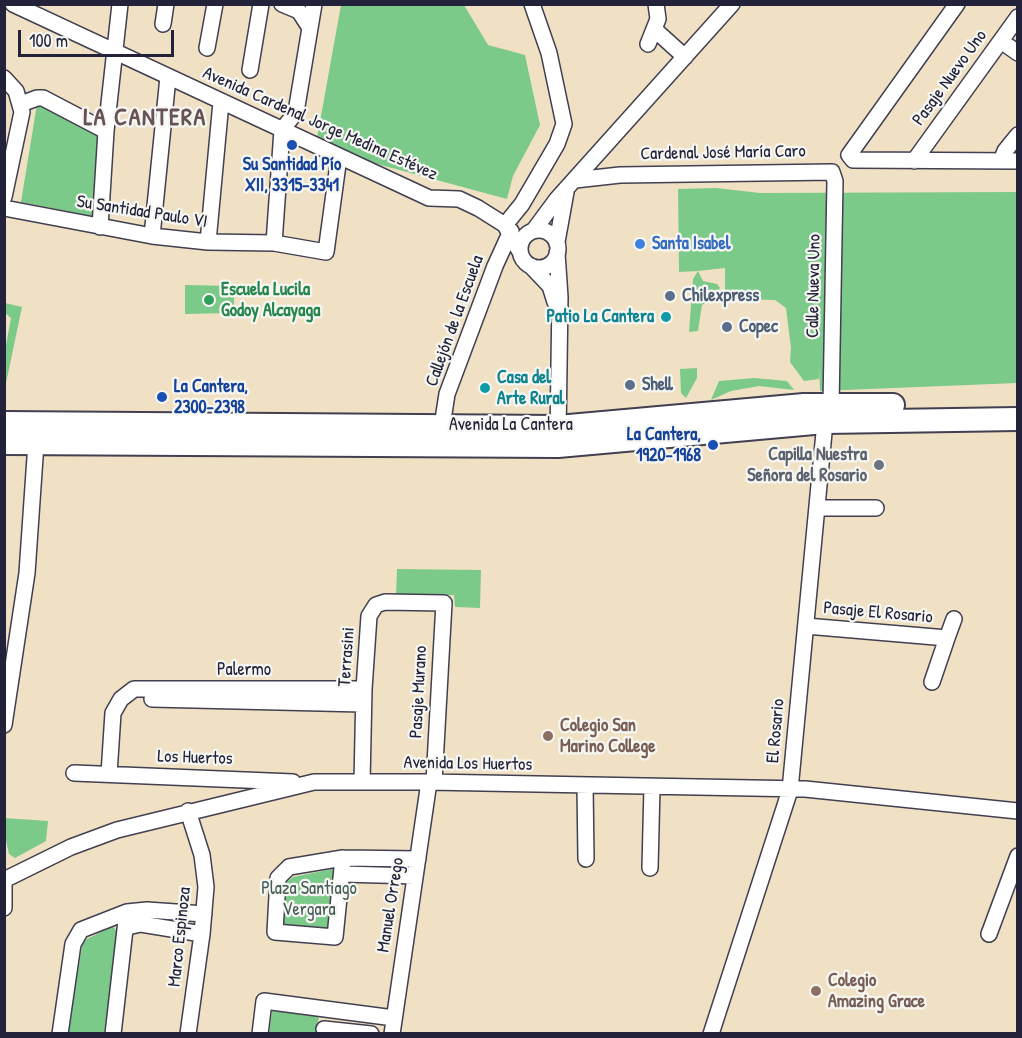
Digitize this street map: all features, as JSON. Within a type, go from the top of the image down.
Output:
[{"type":"highway","name":"Avenida La Cantera","points":[[4,443],[558,436],[828,413],[1017,404]]},
{"type":"highway","name":"Avenida La Cantera","points":[[4,423],[442,426],[558,436],[804,405],[817,412],[828,413],[1017,419]]},
{"type":"street","name":"Avenida Cardenal Jorge Medina Estévez","points":[[13,4],[429,198],[459,199],[508,228],[550,233],[557,247]]},
{"type":"street","points":[[100,227],[106,131],[120,4]]},
{"type":"street","points":[[163,24],[166,4]]},
{"type":"street","points":[[207,48],[215,4]]},
{"type":"street","points":[[250,70],[261,4]]},
{"type":"street","points":[[282,4],[299,11],[310,28]]},
{"type":"street","points":[[274,243],[282,130],[296,112],[314,4]]},
{"type":"street","name":"Callejón de la Escuela","points":[[442,426],[447,394],[508,228],[557,144],[564,124],[549,53],[532,4]]},
{"type":"street","points":[[519,250],[530,232],[732,4]]},
{"type":"street","points":[[830,171],[850,155],[957,4]]},
{"type":"street","points":[[656,5],[658,19],[651,36],[685,57]]},
{"type":"street","name":"Pasaje Nuevo Uno","points":[[914,161],[1017,17]]},
{"type":"street","points":[[1001,41],[1017,52]]},
{"type":"street","points":[[152,236],[168,77]]},
{"type":"street","points":[[4,78],[16,91],[21,104],[22,120],[4,197]]},
{"type":"street","points":[[21,104],[43,98],[106,131]]},
{"type":"street","points":[[208,242],[222,102]]},
{"type":"street","points":[[1001,161],[1005,151],[1017,135]]},
{"type":"street","name":"Cardenal José María Caro","points":[[599,153],[620,175]]},
{"type":"street","points":[[850,155],[914,161],[1017,161]]},
{"type":"street","name":"Su Santidad Paulo VI","points":[[4,208],[152,236],[208,242],[274,243],[326,252],[339,157]]},
{"type":"street","name":"Cardenal José María Caro","points":[[572,184],[620,175],[830,171]]},
{"type":"street","name":"Calle Nueva Uno","points":[[828,413],[835,181],[830,171]]},
{"type":"street","points":[[558,436],[560,297],[557,247],[561,211],[572,184]]},
{"type":"street","points":[[508,228],[523,260],[550,286],[558,317]]},
{"type":"street","points":[[531,266],[544,267],[550,264],[557,247]]},
{"type":"street","name":"Avenida La Cantera","points":[[828,413],[838,426],[869,429],[1017,428]]},
{"type":"street","name":"El Rosario","points":[[711,1034],[790,790],[816,508],[828,413]]},
{"type":"street","points":[[4,725],[27,573],[36,443]]},
{"type":"street","points":[[816,508],[876,508]]},
{"type":"street","name":"Terrasini","points":[[362,782],[369,616],[373,609],[385,602],[444,603]]},
{"type":"street","name":"Pasaje Murano","points":[[432,782],[444,603]]},
{"type":"street","name":"Pasaje El Rosario","points":[[932,682],[954,619]]},
{"type":"street","name":"Pasaje El Rosario","points":[[806,627],[947,638]]},
{"type":"street","name":"Palermo","points":[[114,774],[122,715],[121,701],[364,697]]},
{"type":"street","name":"Los Huertos","points":[[74,773],[314,782]]},
{"type":"street","name":"Avenida Los Huertos","points":[[4,882],[93,838],[188,811],[314,782],[432,782],[790,790],[1017,811]]},
{"type":"street","name":"Manuel Orrego","points":[[393,1026],[415,876],[432,782]]},
{"type":"street","points":[[585,785],[586,859]]},
{"type":"street","points":[[650,868],[652,787]]},
{"type":"street","name":"Marco Espinoza","points":[[188,811],[202,855],[206,887],[188,1034]]},
{"type":"street","points":[[989,934],[1017,856]]},
{"type":"street","points":[[343,858],[335,937],[275,932],[281,874],[295,864],[343,858],[418,859]]},
{"type":"street","points":[[342,874],[415,876]]},
{"type":"street","points":[[4,882],[4,908]]},
{"type":"street","points":[[60,1034],[74,938],[85,927],[127,920],[147,910],[204,914]]},
{"type":"street","points":[[127,920],[202,934]]},
{"type":"street","points":[[113,1034],[127,920]]},
{"type":"street","points":[[260,1034],[264,1001],[327,1010],[393,1026]]},
{"type":"street","points":[[327,1010],[323,1031],[371,1034]]},
{"type":"green space","points":[[341,5],[464,5],[488,45],[525,55],[540,125],[513,176],[507,199],[370,162],[317,138]]},
{"type":"green space","points":[[37,104],[45,105],[101,133],[93,216],[21,202]]},
{"type":"green space","points":[[716,188],[760,193],[1017,192],[1017,383],[820,391],[819,368],[819,379],[804,381],[790,362],[791,348],[786,308],[775,300],[736,299],[733,295],[725,295],[725,268],[679,272],[678,189]]},
{"type":"green space","points":[[698,271],[703,281],[717,284],[720,288],[714,298],[702,305],[698,331],[689,332],[693,279]]},
{"type":"green space","name":"Escuela Lucila Godoy Alcayaga","points":[[185,285],[234,286],[234,313],[185,314]]},
{"type":"green space","points":[[5,303],[22,307],[5,388],[5,350],[11,318],[5,313]]},
{"type":"green space","points":[[697,368],[697,378],[686,398],[681,393],[680,369]]},
{"type":"green space","points":[[754,378],[787,381],[794,390],[759,386],[731,391],[711,400],[719,381]]},
{"type":"green space","points":[[397,569],[481,570],[480,608],[455,607],[454,595],[396,595]]},
{"type":"green space","points":[[4,818],[48,821],[46,841],[15,858],[9,854]]},
{"type":"green space","name":"Plaza Santiago Vergara","points":[[337,868],[330,930],[280,928],[285,883],[293,877]]},
{"type":"green space","points":[[113,926],[118,933],[104,1033],[67,1034],[83,941]]},
{"type":"green space","points":[[272,1011],[319,1016],[316,1033],[269,1034]]},
{"type":"place","name":"Su Santidad Pío XII, 3315-3341","points":[[292,145]]},
{"type":"place","name":"Santa Isabel","points":[[640,244]]},
{"type":"place","name":"Chilexpress","points":[[670,296]]},
{"type":"place","name":"Escuela Lucila Godoy Alcayaga","points":[[209,300]]},
{"type":"place","name":"Patio La Cantera","points":[[666,317]]},
{"type":"place","name":"Copec","points":[[727,327]]},
{"type":"place","name":"Shell","points":[[630,385]]},
{"type":"place","name":"Casa del Arte Rural","points":[[485,388]]},
{"type":"place","name":"La Cantera, 2300-2398","points":[[162,397]]},
{"type":"place","name":"La Cantera, 1920-1968","points":[[713,445]]},
{"type":"place","name":"Capilla Nuestra Señora del Rosario","points":[[879,465]]},
{"type":"place","name":"Colegio San Marino College","points":[[548,736]]},
{"type":"place","name":"Colegio Amazing Grace","points":[[816,991]]},
{"type":"district","name":"LA CANTERA","points":[[145,119]]}]
